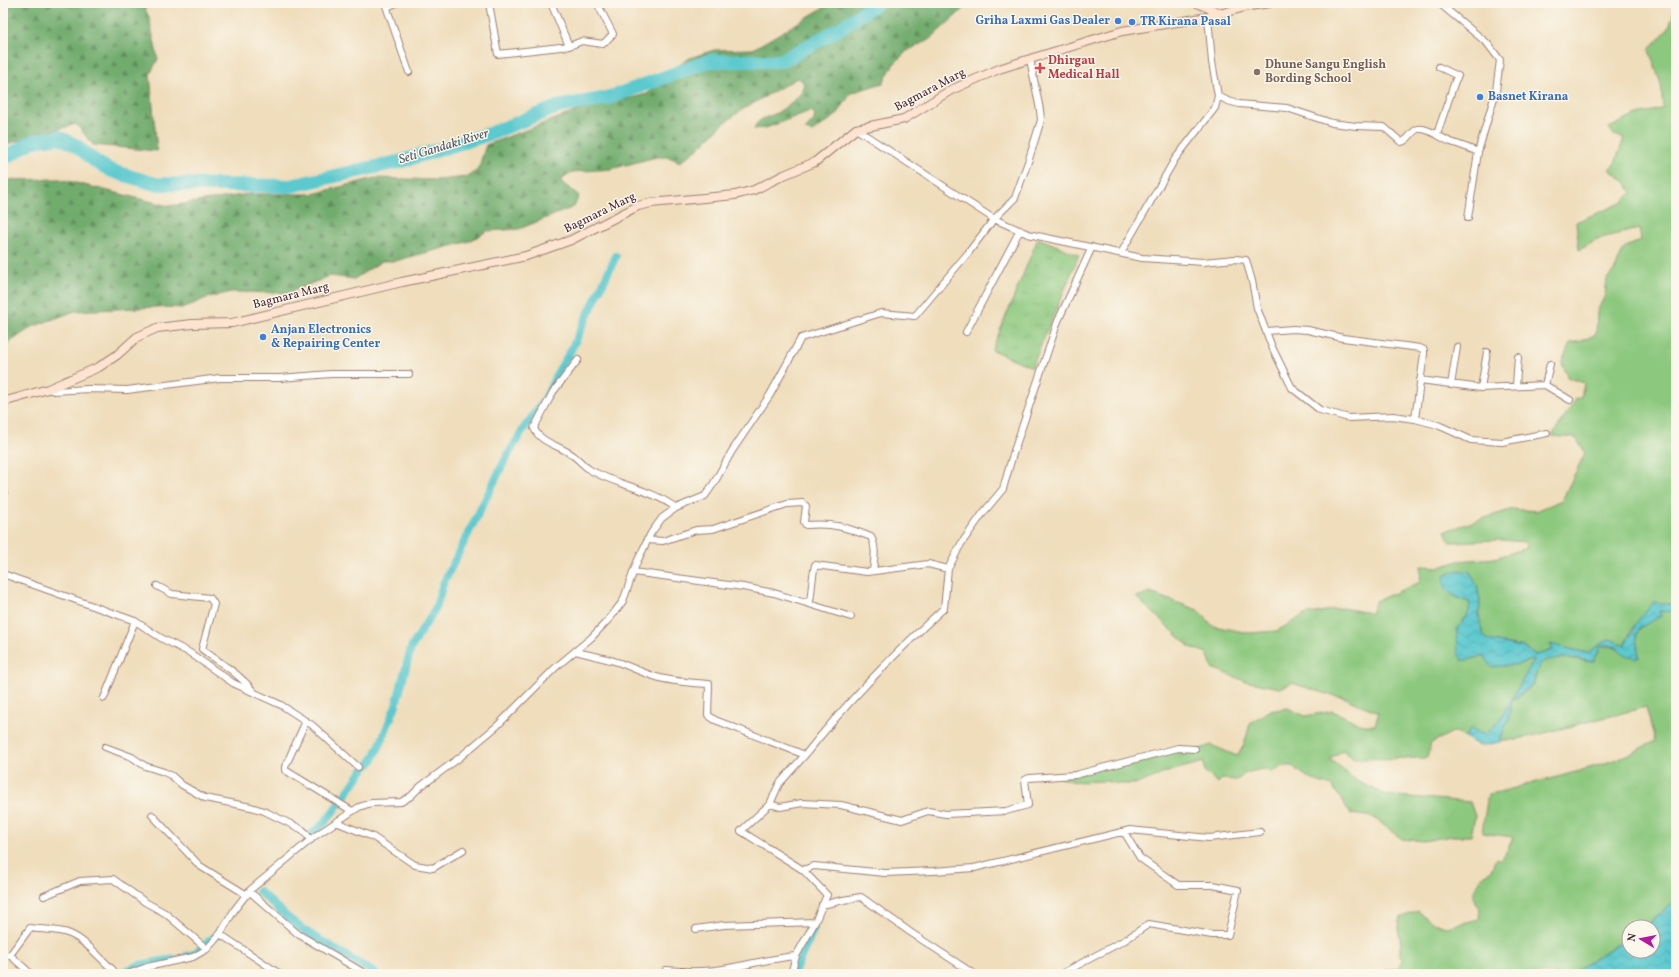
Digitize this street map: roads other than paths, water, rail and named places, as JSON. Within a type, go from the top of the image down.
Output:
[{"type":"main road","points":[[1197,3],[1220,13]]},
{"type":"main road","name":"Bagmara Marg","points":[[3,402],[48,389],[99,367],[137,337],[157,328],[192,324],[232,323],[402,282],[526,256],[571,240],[638,206],[651,203],[735,195],[754,190],[815,162],[856,129],[904,119],[951,90],[999,69],[1122,31],[1208,17],[1249,5],[1270,3]]},
{"type":"street","points":[[396,3],[386,5],[409,72]]},
{"type":"street","points":[[489,3],[498,54],[569,46],[582,41],[603,44],[613,34],[597,3]]},
{"type":"street","points":[[551,3],[569,46]]},
{"type":"street","points":[[1439,3],[1487,43],[1500,60],[1496,91],[1478,152],[1468,218]]},
{"type":"street","points":[[1121,253],[1175,159],[1215,108],[1218,96],[1212,62],[1208,17]]},
{"type":"street","points":[[128,974],[147,967],[192,957],[207,949],[220,934],[235,909],[248,893],[311,840],[359,807],[371,803],[401,802],[412,796],[420,787],[459,758],[497,726],[556,667],[610,618],[623,601],[633,572],[647,540],[662,518],[676,508],[705,496],[732,451],[770,395],[801,338],[881,313],[916,316],[994,219],[1015,198],[1041,120],[1030,59]]},
{"type":"street","points":[[1437,134],[1454,81],[1458,76],[1439,67]]},
{"type":"street","points":[[1218,96],[1239,104],[1287,108],[1332,123],[1384,127],[1400,142],[1405,141],[1420,129],[1437,134],[1449,141],[1478,152]]},
{"type":"street","points":[[856,129],[994,219],[1028,234],[1142,258],[1203,262],[1236,258],[1246,260],[1257,308],[1272,347],[1292,388],[1320,410],[1349,418],[1393,416],[1415,418],[1438,425],[1471,440],[1502,442],[1547,433]]},
{"type":"street","points":[[966,332],[1020,230]]},
{"type":"street","points":[[791,974],[796,956],[815,922],[827,895],[803,870],[741,830],[770,804],[779,784],[859,691],[906,643],[944,608],[948,569],[961,544],[983,513],[1003,489],[1012,454],[1058,321],[1092,247]]},
{"type":"street","points":[[1266,332],[1293,329],[1308,330],[1343,338],[1420,348],[1424,350],[1415,418]]},
{"type":"street","points":[[1451,385],[1457,347]]},
{"type":"street","points":[[1481,388],[1487,352]]},
{"type":"street","points":[[1516,386],[1518,357]]},
{"type":"street","points":[[578,360],[553,392],[534,428],[536,434],[558,448],[572,454],[587,469],[611,480],[664,499],[676,508]]},
{"type":"street","points":[[1545,385],[1550,364]]},
{"type":"street","points":[[48,389],[54,391],[88,389],[127,390],[220,378],[280,378],[331,374],[409,374]]},
{"type":"street","points":[[1420,380],[1481,388],[1545,385],[1570,400]]},
{"type":"street","points":[[647,540],[663,541],[696,530],[713,530],[781,506],[803,503],[806,506],[804,522],[806,525],[837,525],[871,537],[874,543],[875,555],[873,571]]},
{"type":"street","points":[[803,602],[810,602],[813,587],[812,577],[815,565],[873,571],[928,564],[948,569]]},
{"type":"street","points":[[633,572],[774,593],[851,618]]},
{"type":"street","points":[[3,574],[135,621],[161,638],[190,652],[232,683],[281,705],[306,721],[358,767]]},
{"type":"street","points":[[157,586],[172,594],[210,598],[214,604],[202,649],[247,682],[255,693]]},
{"type":"street","points":[[104,698],[135,621]]},
{"type":"street","points":[[575,651],[589,656],[605,658],[622,663],[638,671],[661,678],[709,684],[708,715],[715,720],[805,755]]},
{"type":"street","points":[[306,721],[285,770],[352,811]]},
{"type":"street","points":[[105,747],[132,757],[145,766],[172,776],[182,785],[205,798],[264,811],[302,830],[311,840]]},
{"type":"street","points":[[770,804],[780,807],[802,803],[841,805],[902,820],[928,810],[946,814],[1006,811],[1028,805],[1025,780],[1029,778],[1075,775],[1178,748],[1195,749]]},
{"type":"street","points":[[152,815],[200,866],[248,893],[298,934],[366,974]]},
{"type":"street","points":[[336,822],[373,837],[415,865],[433,868],[463,850]]},
{"type":"street","points":[[803,870],[814,866],[885,873],[933,872],[974,868],[1130,830],[1209,838],[1260,832]]},
{"type":"street","points":[[1060,974],[1125,940],[1149,924],[1212,934],[1228,935],[1238,890],[1213,885],[1178,885],[1140,858],[1124,832]]},
{"type":"street","points":[[44,896],[80,881],[113,879],[145,902],[165,913],[207,949]]},
{"type":"street","points":[[822,905],[843,900],[861,898],[974,974]]},
{"type":"street","points":[[696,929],[724,925],[815,922]]},
{"type":"street","points":[[3,957],[10,955],[30,928],[56,931],[70,934],[113,970],[114,974]]},
{"type":"street","points":[[220,934],[280,974]]},
{"type":"street","points":[[10,955],[31,974]]},
{"type":"street","points":[[666,970],[692,972],[714,970],[796,956]]},
{"type":"water","points":[[1459,570],[1470,572],[1477,586],[1480,600],[1479,617],[1483,634],[1488,640],[1523,647],[1536,655],[1553,650],[1550,644],[1587,653],[1609,639],[1625,645],[1638,622],[1654,602],[1676,605],[1676,612],[1659,611],[1661,616],[1640,628],[1636,635],[1639,658],[1625,655],[1618,648],[1608,645],[1601,646],[1594,661],[1564,658],[1540,663],[1532,685],[1512,700],[1508,722],[1500,742],[1479,746],[1465,737],[1470,729],[1487,734],[1501,718],[1534,660],[1514,665],[1491,667],[1484,655],[1468,660],[1462,660],[1458,653],[1457,630],[1469,612],[1470,602],[1455,596],[1447,590],[1444,581],[1445,575]]},
{"type":"water","points":[[1676,901],[1676,974],[1570,974],[1621,942],[1621,959],[1661,959],[1661,919],[1654,919]]},
{"type":"waterway","name":"Seti Gandaki River","points":[[3,159],[33,141],[59,137],[77,146],[96,162],[112,171],[155,184],[290,186],[402,161],[489,134],[557,107],[608,98],[709,61],[781,61],[839,29],[877,3]]},
{"type":"waterway","points":[[341,801],[362,771],[372,761],[396,705],[411,648],[436,607],[443,584],[505,460],[524,428],[545,399],[556,375],[571,350],[616,256]]},
{"type":"waterway","points":[[311,835],[324,823],[338,805]]},
{"type":"waterway","points":[[259,891],[287,917],[305,931],[376,974]]},
{"type":"waterway","points":[[793,974],[814,929]]},
{"type":"waterway","points":[[206,944],[217,934]]},
{"type":"waterway","points":[[186,956],[191,955],[202,948]]},
{"type":"waterway","points":[[120,973],[140,965],[175,959]]},
{"type":"place","name":"Griha Laxmi Gas Dealer","points":[[1118,21]]},
{"type":"place","name":"TR Kirana Pasal","points":[[1132,22]]},
{"type":"place","name":"Dhirgau Medical Hall","points":[[1040,68]]},
{"type":"place","name":"Dhune Sangu English Bording School","points":[[1257,72]]},
{"type":"place","name":"Basnet Kirana","points":[[1480,97]]},
{"type":"place","name":"Anjan Electronics & Repairing Center","points":[[263,337]]}]
